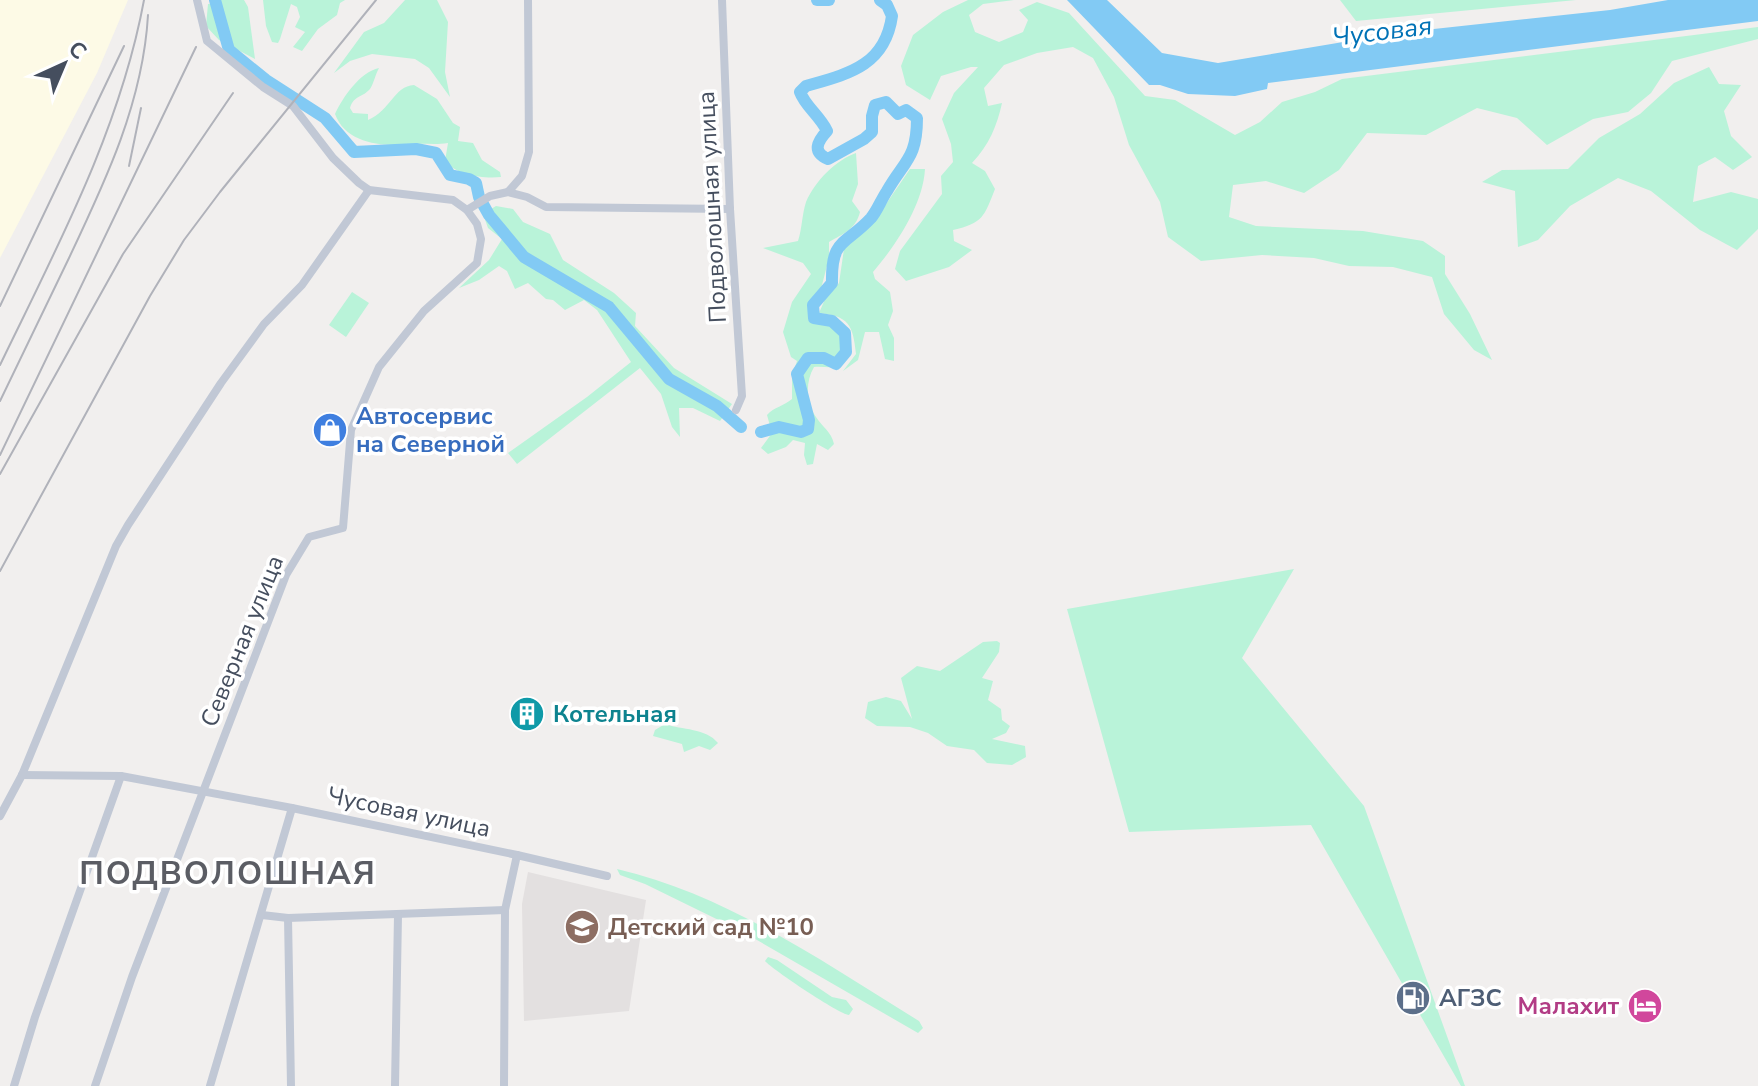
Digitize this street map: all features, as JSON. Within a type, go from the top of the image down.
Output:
[{"type":"street","points":[[197,0],[207,41],[263,87],[293,106],[333,158],[369,190],[443,197],[467,210],[481,201],[508,192],[522,176],[529,152],[528,0]]},
{"type":"street","name":"Подволошная улица","points":[[722,0],[730,209],[742,396],[736,410]]},
{"type":"street","points":[[0,816],[22,775],[116,546],[128,525],[212,395],[264,324],[302,285],[369,190]]},
{"type":"street","points":[[508,192],[546,207],[730,209]]},
{"type":"street","name":"Северная улица","points":[[95,1086],[132,977],[286,575],[309,537],[343,528],[351,430],[379,367],[424,311],[477,263],[481,239],[477,224],[467,210]]},
{"type":"street","name":"Чусовая улица","points":[[22,775],[121,776],[292,808],[607,876]]},
{"type":"street","points":[[14,1086],[35,1017],[121,776]]},
{"type":"street","points":[[210,1086],[292,808]]},
{"type":"street","points":[[504,1086],[505,910],[517,855]]},
{"type":"street","points":[[262,915],[288,918],[505,910]]},
{"type":"street","points":[[395,1086],[398,915]]},
{"type":"street","points":[[288,918],[291,1086]]},
{"type":"shaded area","points":[[0,0],[128,0],[97,73],[0,258]]},
{"type":"shaded area","name":"Детский сад №10","points":[[528,872],[646,900],[629,1011],[524,1021],[522,904]]},
{"type":"green space","points":[[221,0],[244,0],[248,7],[255,59],[219,40],[206,26],[208,4]]},
{"type":"green space","points":[[263,0],[345,0],[340,3],[337,15],[318,29],[302,51],[293,47],[305,32],[295,27],[300,17],[297,7],[291,4],[278,43],[272,42],[266,26]]},
{"type":"green space","points":[[405,0],[437,0],[448,22],[445,72],[450,97],[429,68],[415,59],[372,54],[350,61],[334,73],[364,32],[384,23]]},
{"type":"green space","points":[[968,0],[1014,0],[983,4],[969,15],[975,32],[999,42],[1023,32],[1028,20],[1019,10],[1037,2],[1069,13],[1145,96],[1175,100],[1235,135],[1260,122],[1282,102],[1315,92],[1342,79],[1758,27],[1758,39],[1672,61],[1651,93],[1628,112],[1593,119],[1547,145],[1517,118],[1477,108],[1426,135],[1367,133],[1339,170],[1304,193],[1266,181],[1233,185],[1229,217],[1256,226],[1363,231],[1423,241],[1445,256],[1445,274],[1470,314],[1492,360],[1474,350],[1444,314],[1432,277],[1393,267],[1349,266],[1314,258],[1262,255],[1201,261],[1168,237],[1160,202],[1129,145],[1114,97],[1093,58],[1073,47],[1037,53],[1004,65],[984,88],[988,106],[1002,103],[992,135],[972,163],[985,171],[995,189],[977,221],[953,230],[954,241],[972,250],[949,267],[906,281],[895,269],[900,251],[942,194],[941,176],[953,162],[951,144],[942,119],[954,93],[978,67],[941,76],[930,100],[906,85],[901,66],[913,35],[943,12]]},
{"type":"green space","points":[[1340,0],[1576,0],[1356,21]]},
{"type":"green space","points":[[1709,67],[1719,84],[1741,85],[1724,111],[1731,136],[1752,157],[1733,170],[1715,157],[1698,166],[1693,202],[1731,192],[1758,199],[1758,229],[1737,250],[1700,230],[1651,191],[1618,178],[1570,206],[1538,240],[1518,247],[1515,191],[1482,182],[1502,170],[1568,169],[1599,138],[1640,114],[1674,83]]},
{"type":"green space","points":[[379,68],[370,89],[352,104],[350,108],[353,113],[368,114],[368,120],[376,116],[402,89],[414,85],[437,99],[453,123],[460,127],[458,141],[473,143],[482,160],[500,172],[501,177],[478,177],[456,170],[445,161],[448,143],[378,144],[348,132],[335,114],[359,80]]},
{"type":"green space","points":[[856,153],[858,184],[852,201],[860,212],[852,227],[829,242],[829,258],[816,308],[818,315],[843,323],[849,333],[850,345],[840,365],[814,367],[811,373],[808,386],[810,405],[834,444],[828,450],[817,444],[813,464],[807,465],[805,443],[793,440],[786,447],[768,454],[761,448],[772,433],[767,415],[792,399],[792,376],[797,361],[791,357],[783,332],[792,302],[811,274],[803,263],[763,248],[798,241],[806,202],[815,186],[834,166]]},
{"type":"green space","points":[[910,169],[925,169],[914,210],[891,250],[873,272],[875,279],[890,292],[893,311],[888,325],[894,338],[894,361],[885,359],[879,332],[865,332],[858,360],[843,371],[856,354],[851,329],[837,317],[819,313],[826,297],[839,283],[844,249],[873,223]]},
{"type":"green space","points":[[496,206],[513,209],[523,222],[550,234],[563,260],[614,293],[636,313],[635,326],[674,368],[732,404],[720,421],[693,408],[679,408],[680,437],[672,427],[661,394],[640,368],[517,464],[508,453],[631,362],[597,310],[584,300],[565,310],[528,283],[515,289],[507,271],[499,266],[479,280],[459,288],[489,260],[502,239],[488,228],[483,214]]},
{"type":"green space","points":[[352,292],[369,303],[346,337],[329,325]]},
{"type":"green space","points":[[1294,569],[1242,658],[1364,806],[1465,1086],[1461,1086],[1311,825],[1129,832],[1067,609]]},
{"type":"green space","points":[[983,642],[1000,643],[999,652],[982,678],[993,681],[988,700],[1001,709],[1002,720],[1010,726],[1006,733],[992,739],[1025,746],[1026,757],[1012,765],[987,763],[974,750],[947,746],[928,733],[910,727],[877,726],[865,718],[868,702],[886,697],[901,701],[912,719],[901,678],[917,666],[940,671]]},
{"type":"green space","points":[[665,724],[700,732],[718,743],[710,750],[699,746],[684,752],[682,744],[653,736],[655,730]]},
{"type":"green space","points":[[617,869],[698,895],[736,913],[847,976],[919,1021],[923,1028],[918,1033],[743,932],[620,875]]},
{"type":"green space","points":[[768,957],[832,997],[846,1000],[853,1009],[849,1015],[820,1000],[770,966],[765,961]]},
{"type":"water","points":[[1067,0],[1107,0],[1162,53],[1218,63],[1397,33],[1610,10],[1668,0],[1758,0],[1758,21],[1268,83],[1267,89],[1235,96],[1188,94],[1160,85],[1149,85]]},
{"type":"waterway","points":[[215,0],[229,50],[266,80],[325,118],[354,152],[416,149],[436,153],[450,175],[476,183],[479,197],[489,215],[524,257],[609,307],[669,379],[717,406],[741,427]]},
{"type":"waterway","points":[[817,0],[829,0]]},
{"type":"waterway","points":[[761,432],[779,427],[801,432],[808,429],[809,420],[797,374],[808,358],[824,358],[836,364],[846,352],[845,333],[832,321],[814,318],[813,305],[832,283],[837,250],[873,215],[909,158],[915,142],[917,118],[906,110],[898,114],[886,102],[875,105],[872,132],[828,159],[818,150],[827,131],[800,92],[806,86],[850,72],[873,57],[882,46],[892,16],[887,5],[880,0]]},
{"type":"railway","points":[[0,365],[103,142],[133,48],[144,0]]},
{"type":"railway","points":[[0,571],[150,296],[184,240],[376,0]]},
{"type":"railway","points":[[0,401],[109,170],[139,79],[148,15]]},
{"type":"railway","points":[[0,306],[124,46]]},
{"type":"railway","points":[[0,455],[196,47]]},
{"type":"railway","points":[[0,474],[123,254],[233,93]]},
{"type":"railway","points":[[129,166],[141,108]]},
{"type":"place","name":"Автосервис на Северной","points":[[330,430]]},
{"type":"place","name":"Котельная","points":[[527,714]]},
{"type":"place","name":"Детский сад №10","points":[[582,927]]},
{"type":"place","name":"АГЗС","points":[[1413,998]]},
{"type":"place","name":"Малахит","points":[[1645,1006]]},
{"type":"district","name":"ПОДВОЛОШНАЯ","points":[[228,873]]},
{"type":"water label","name":"Чусовая","points":[[1382,31]]}]
